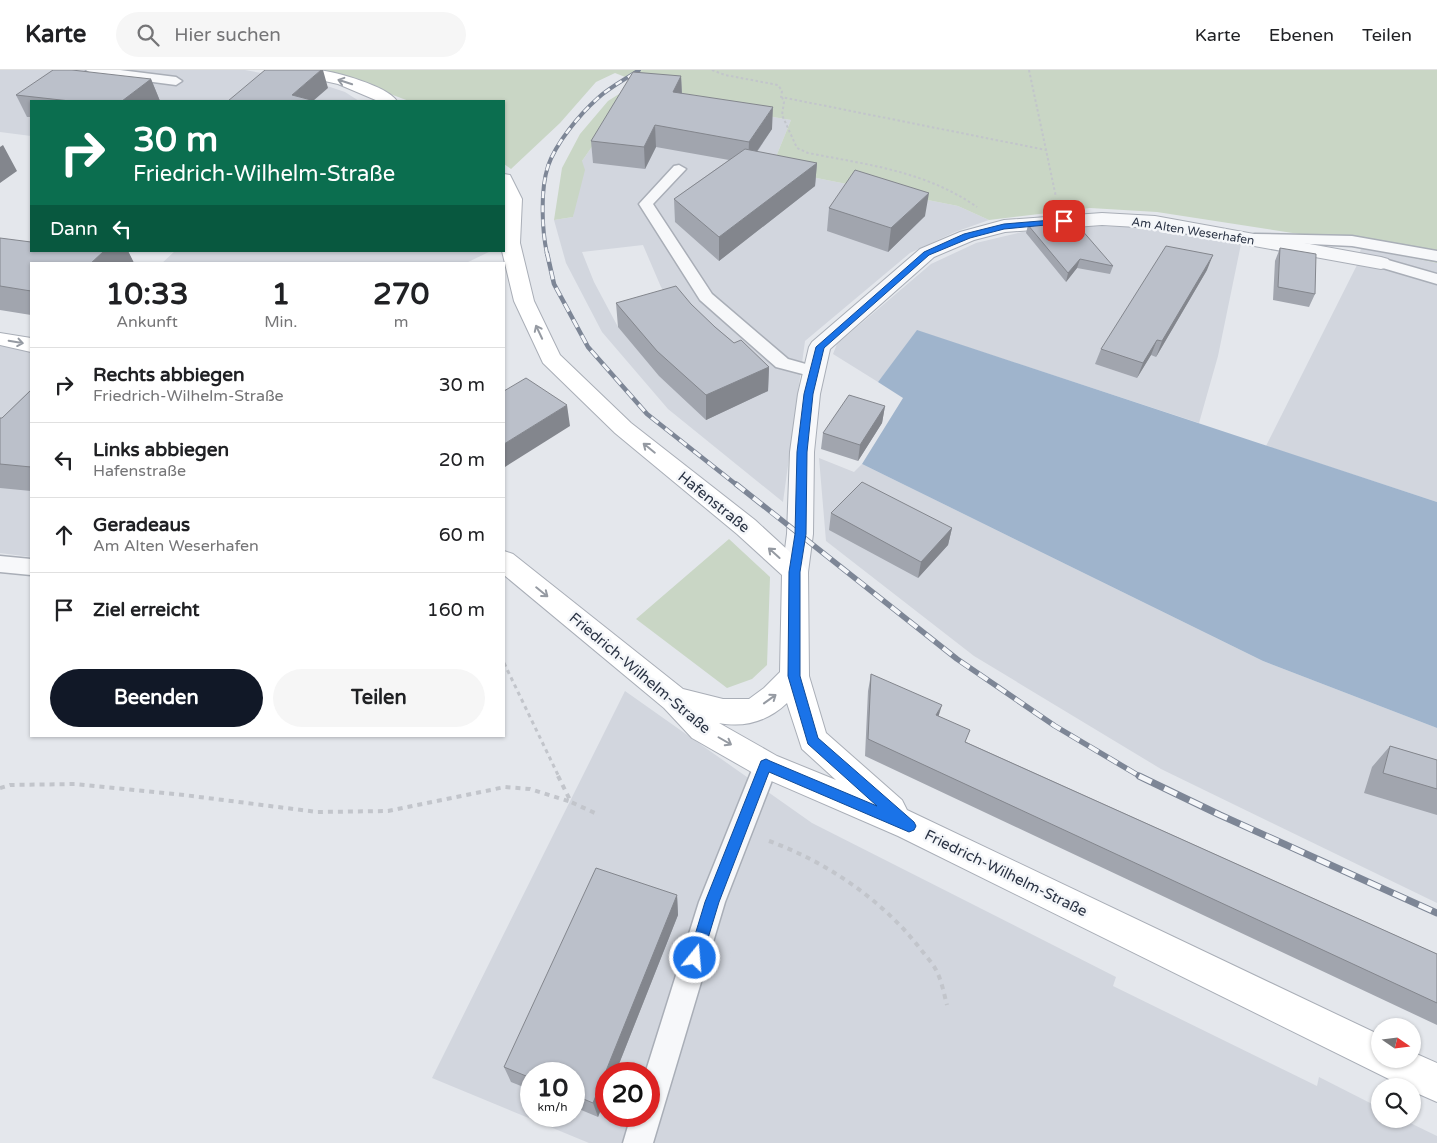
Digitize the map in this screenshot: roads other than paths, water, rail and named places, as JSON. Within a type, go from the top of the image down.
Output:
[{"type":"main road","points":[[295,70],[364,88],[387,100]]},
{"type":"main road","name":"Hafenstraße","points":[[505,181],[513,199],[510,243],[524,301],[551,358],[623,428],[746,527],[795,572]]},
{"type":"main road","points":[[0,339],[30,345]]},
{"type":"main road","name":"Friedrich-Wilhelm-Straße","points":[[505,562],[674,699],[703,729],[766,765],[909,826],[1371,1052]]},
{"type":"main road","points":[[795,572],[794,676],[812,740],[909,826]]},
{"type":"main road","points":[[674,699],[727,712],[753,711],[775,696],[794,676]]},
{"type":"main road","points":[[1406,1068],[1437,1083]]},
{"type":"street","name":"Am Alten Weserhafen","points":[[795,572],[800,534],[802,452],[809,394],[820,347],[926,254],[967,236],[1004,226],[1102,219],[1155,222],[1381,263]]},
{"type":"lane","points":[[92,70],[176,81]]},
{"type":"lane","points":[[679,169],[646,204],[706,297],[782,363],[814,372]]},
{"type":"lane","points":[[1242,238],[1352,241],[1437,256]]},
{"type":"lane","points":[[1381,263],[1437,279]]},
{"type":"lane","points":[[0,564],[30,567]]},
{"type":"lane","points":[[660,1073],[712,902],[766,765]]},
{"type":"lane","points":[[638,1143],[643,1127]]},
{"type":"water","points":[[917,330],[1437,502],[1437,728],[1263,661],[862,464],[903,398],[878,382]]},
{"type":"railway","points":[[547,254],[543,222],[543,199],[545,176],[552,157],[569,130],[591,105],[608,90],[639,70]]},
{"type":"railway","points":[[547,253],[554,284],[588,347],[647,414],[738,486]]},
{"type":"railway","points":[[736,484],[957,659],[1055,726],[1141,777]]},
{"type":"railway","points":[[1141,777],[1220,815],[1437,913]]}]
